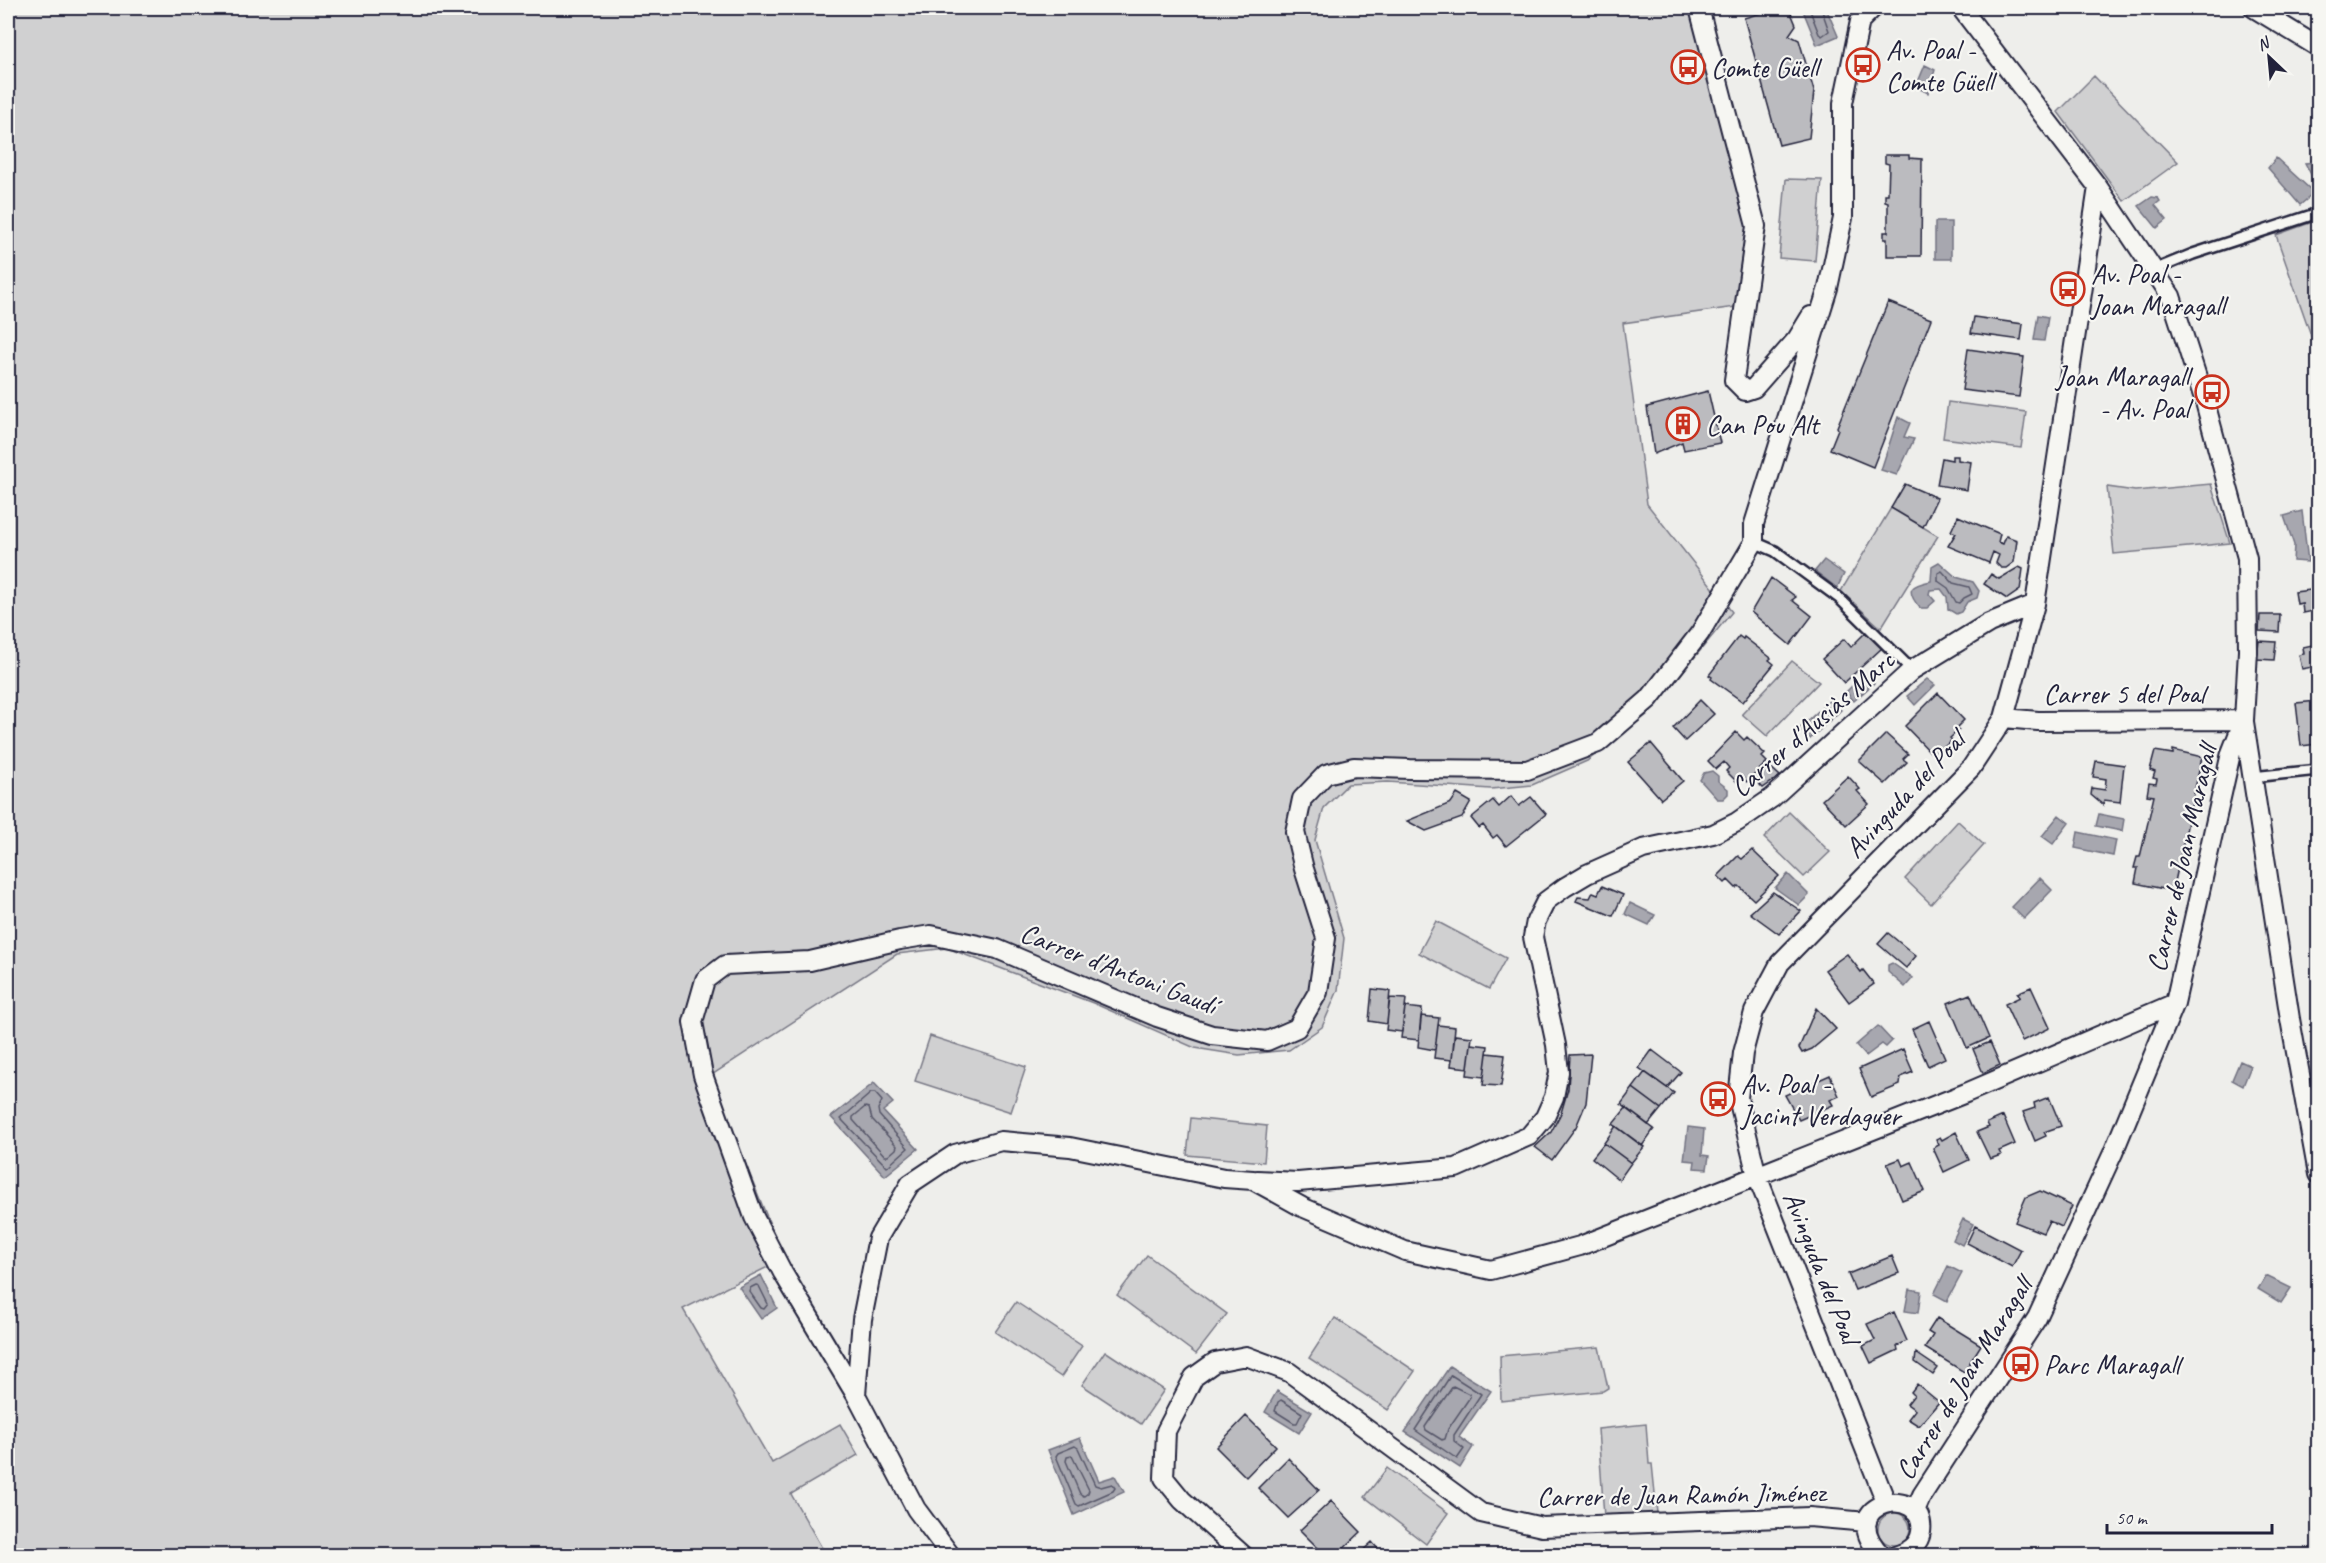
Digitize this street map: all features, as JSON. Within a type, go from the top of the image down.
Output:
[{"type":"street","points":[[1699,8],[1756,226],[1734,380],[1745,391],[1755,388],[1797,339],[1828,288],[1843,218],[1843,103],[1860,21],[1873,8]]},
{"type":"street","points":[[1961,8],[2098,187]]},
{"type":"street","points":[[2254,8],[2319,47]]},
{"type":"street","name":"Carrer de Joan Maragall","points":[[1915,1511],[1927,1486],[2037,1318],[2113,1154],[2175,1003],[2231,753],[2244,720],[2248,651],[2247,558],[2202,392],[2171,296],[2098,187]]},
{"type":"street","name":"Avinguda del Poal","points":[[1886,1502],[1757,1176],[1738,1098],[1743,1053],[1754,1012],[1780,963],[1971,768],[2004,718],[2035,604],[2098,187]]},
{"type":"street","name":"Carrer d'Antoni Gaudí","points":[[951,1556],[916,1509],[856,1395],[783,1274],[754,1217],[703,1075],[693,1022],[705,980],[725,964],[810,961],[932,935],[997,949],[1157,1017],[1212,1035],[1267,1041],[1297,1028],[1318,992],[1326,938],[1304,869],[1296,832],[1302,799],[1326,774],[1354,767],[1527,770],[1598,743],[1649,699],[1700,633],[1754,542],[1754,524],[1828,288]]},
{"type":"street","name":"Carrer d'Ausiàs Marc","points":[[856,1395],[862,1319],[878,1238],[910,1184],[955,1154],[1001,1141],[1070,1147],[1224,1178],[1298,1182],[1456,1168],[1530,1136],[1545,1117],[1554,1098],[1559,1072],[1556,1045],[1533,937],[1536,921],[1546,902],[1587,874],[1643,849],[1713,834],[1737,822],[1772,798],[1912,670],[1989,623],[2035,604]]},
{"type":"street","name":"Carrer 5 del Poal","points":[[2004,718],[2038,721],[2244,720]]},
{"type":"street","points":[[2244,720],[2290,1018],[2319,1174]]},
{"type":"street","points":[[1253,1180],[1302,1207],[1405,1251],[1491,1270],[1580,1246],[1966,1092],[2175,1003]]},
{"type":"street","name":"Carrer de Juan Ramón Jiménez","points":[[1244,1556],[1182,1500],[1164,1478],[1166,1431],[1194,1377],[1215,1362],[1246,1356],[1289,1372],[1481,1513],[1542,1527],[1809,1517],[1867,1522]]},
{"type":"street","points":[[1897,1501],[1915,1511],[1920,1520],[1920,1548],[1887,1555],[1867,1537],[1867,1522],[1874,1510],[1886,1502],[1897,1501]]},
{"type":"lane","points":[[2154,270],[2193,254],[2319,213]]},
{"type":"lane","points":[[1754,542],[1774,551],[1839,598],[1912,670]]},
{"type":"lane","points":[[2252,777],[2319,770]]},
{"type":"shaded area","points":[[8,8],[1696,8],[1748,216],[1735,307],[1623,323],[1647,504],[1732,612],[1648,714],[1587,761],[1532,785],[1491,789],[1388,782],[1348,784],[1324,808],[1315,840],[1344,938],[1338,990],[1322,1027],[1289,1050],[1239,1055],[1195,1048],[1093,1003],[947,948],[897,954],[710,1076],[784,1259],[683,1309],[772,1463],[840,1424],[858,1455],[791,1494],[826,1555],[8,1556]]},
{"type":"shaded area","points":[[2094,76],[2178,162],[2124,201],[2058,112]]},
{"type":"shaded area","points":[[1786,179],[1822,180],[1815,261],[1779,258]]},
{"type":"shaded area","points":[[2318,220],[2318,339],[2313,341],[2276,235]]},
{"type":"shaded area","points":[[1948,402],[2026,412],[2021,448],[1943,438]]},
{"type":"shaded area","points":[[2211,484],[2230,543],[2114,554],[2107,487],[2135,491]]},
{"type":"shaded area","points":[[1891,508],[1938,536],[1881,628],[1841,591]]},
{"type":"shaded area","points":[[1792,661],[1819,682],[1767,736],[1742,714]]},
{"type":"shaded area","points":[[1789,812],[1830,852],[1804,877],[1764,838]]},
{"type":"shaded area","points":[[1958,821],[1984,845],[1931,904],[1905,879]]},
{"type":"shaded area","points":[[1436,921],[1506,958],[1489,989],[1419,953]]},
{"type":"shaded area","points":[[930,1036],[1026,1067],[1011,1112],[915,1081]]},
{"type":"shaded area","points":[[1191,1118],[1267,1126],[1264,1162],[1187,1155]]},
{"type":"shaded area","points":[[1147,1255],[1227,1314],[1196,1354],[1117,1295]]},
{"type":"shaded area","points":[[1016,1302],[1082,1346],[1061,1377],[995,1332]]},
{"type":"shaded area","points":[[1335,1318],[1415,1371],[1388,1410],[1309,1358]]},
{"type":"shaded area","points":[[1599,1347],[1608,1388],[1603,1391],[1501,1401],[1500,1356]]},
{"type":"shaded area","points":[[1105,1351],[1164,1390],[1141,1424],[1082,1385]]},
{"type":"shaded area","points":[[1646,1424],[1649,1464],[1652,1464],[1657,1513],[1604,1517],[1598,1429]]},
{"type":"shaded area","points":[[1387,1468],[1448,1513],[1426,1544],[1365,1497]]},
{"type":"shaded area","points":[[1894,1513],[1905,1518],[1910,1529],[1905,1540],[1894,1545],[1883,1540],[1878,1529],[1883,1518]]},
{"type":"water","points":[[1802,8],[1826,8],[1838,36],[1817,45]]},
{"type":"water","points":[[1925,65],[1935,70],[1928,93],[1916,87]]},
{"type":"water","points":[[2276,158],[2310,189],[2316,184],[2305,163],[2315,162],[2318,190],[2300,205],[2268,168]]},
{"type":"water","points":[[2152,197],[2160,201],[2155,205],[2167,220],[2157,228],[2139,206]]},
{"type":"water","points":[[1935,222],[1951,222],[1951,259],[1935,259]]},
{"type":"water","points":[[2038,315],[2048,317],[2044,341],[2034,340]]},
{"type":"water","points":[[1898,417],[1910,423],[1904,437],[1914,439],[1897,475],[1881,470]]},
{"type":"water","points":[[2302,511],[2308,562],[2293,561],[2294,545],[2284,516]]},
{"type":"water","points":[[1824,560],[1844,574],[1837,588],[1815,571]]},
{"type":"water","points":[[1939,562],[1956,577],[1973,582],[1979,591],[1977,598],[1967,602],[1961,612],[1956,614],[1948,609],[1947,597],[1941,589],[1930,590],[1929,594],[1935,601],[1927,608],[1920,608],[1912,596],[1911,592],[1915,586],[1931,581],[1932,566]]},
{"type":"water","points":[[1864,674],[1874,683],[1854,701],[1846,692]]},
{"type":"water","points":[[1927,679],[1935,685],[1915,705],[1907,696]]},
{"type":"water","points":[[1830,700],[1841,710],[1810,739],[1799,729]]},
{"type":"water","points":[[1712,771],[1718,776],[1718,781],[1728,789],[1728,794],[1723,799],[1717,799],[1700,780],[1704,773]]},
{"type":"water","points":[[2099,814],[2124,819],[2122,831],[2096,826]]},
{"type":"water","points":[[2059,815],[2069,823],[2053,844],[2042,836]]},
{"type":"water","points":[[2078,832],[2116,840],[2113,856],[2075,848]]},
{"type":"water","points":[[1788,874],[1809,895],[1799,905],[1775,888]]},
{"type":"water","points":[[2040,878],[2052,890],[2024,919],[2012,907]]},
{"type":"water","points":[[1630,903],[1655,915],[1649,925],[1625,914]]},
{"type":"water","points":[[1892,963],[1913,978],[1905,987],[1888,972],[1888,965]]},
{"type":"water","points":[[1878,1026],[1892,1041],[1886,1047],[1882,1044],[1866,1056],[1856,1045]]},
{"type":"water","points":[[2240,1061],[2251,1066],[2243,1086],[2232,1080]]},
{"type":"water","points":[[874,1083],[893,1103],[883,1111],[918,1149],[885,1176],[831,1117]]},
{"type":"water","points":[[1688,1127],[1704,1129],[1702,1155],[1709,1156],[1707,1169],[1694,1168],[1695,1161],[1684,1160]]},
{"type":"water","points":[[1963,1219],[1973,1224],[1962,1245],[1953,1240]]},
{"type":"water","points":[[1948,1266],[1962,1273],[1947,1301],[1934,1294]]},
{"type":"water","points":[[761,1275],[777,1308],[761,1319],[739,1287]]},
{"type":"water","points":[[2266,1276],[2291,1288],[2281,1303],[2258,1289]]},
{"type":"water","points":[[1909,1289],[1921,1291],[1918,1313],[1905,1311]]},
{"type":"water","points":[[1450,1366],[1491,1391],[1459,1437],[1473,1447],[1460,1468],[1405,1432]]},
{"type":"water","points":[[1277,1391],[1312,1412],[1299,1433],[1265,1412]]},
{"type":"water","points":[[1080,1438],[1099,1481],[1115,1476],[1124,1492],[1074,1515],[1048,1450]]},
{"type":"building","points":[[1778,8],[1789,8],[1796,25],[1789,35],[1799,40],[1814,91],[1809,138],[1779,145],[1744,18]]},
{"type":"building","points":[[1885,155],[1909,155],[1909,158],[1922,159],[1921,256],[1887,256],[1887,239],[1884,239],[1884,232],[1888,232],[1888,202],[1885,201],[1885,194],[1888,194],[1889,164],[1885,163]]},
{"type":"building","points":[[1888,302],[1931,319],[1873,467],[1830,449]]},
{"type":"building","points":[[1974,317],[2023,324],[2021,340],[1971,333]]},
{"type":"building","points":[[1968,349],[2024,357],[2019,397],[1962,390]]},
{"type":"building","name":"Can Pou Alt","points":[[1708,391],[1720,443],[1684,450],[1682,442],[1654,454],[1647,407]]},
{"type":"building","points":[[1952,456],[1958,456],[1958,460],[1971,462],[1967,490],[1937,485],[1942,458],[1952,460]]},
{"type":"building","points":[[1905,484],[1937,498],[1923,527],[1891,508]]},
{"type":"building","points":[[1958,516],[2000,534],[1998,542],[2003,544],[2006,536],[2017,540],[2014,562],[2006,568],[2001,568],[1996,563],[1999,555],[1993,552],[1989,563],[1948,546],[1956,533],[1951,531]]},
{"type":"building","points":[[2019,567],[2023,569],[2020,590],[2007,599],[1984,584],[1991,574],[1999,579]]},
{"type":"building","points":[[1771,578],[1796,597],[1792,600],[1812,616],[1790,645],[1751,612]]},
{"type":"building","points":[[2318,589],[2318,610],[2303,613],[2302,603],[2297,604],[2295,592]]},
{"type":"building","points":[[2260,615],[2280,615],[2279,632],[2259,631]]},
{"type":"building","points":[[1866,632],[1882,648],[1844,683],[1822,659],[1844,639],[1851,647]]},
{"type":"building","points":[[1739,636],[1743,639],[1744,637],[1771,658],[1769,660],[1774,664],[1743,702],[1711,679],[1709,675]]},
{"type":"building","points":[[2259,641],[2276,642],[2274,660],[2257,659]]},
{"type":"building","points":[[2318,642],[2318,666],[2302,669],[2299,655],[2304,654],[2303,647],[2317,644]]},
{"type":"building","points":[[1938,693],[1964,720],[1956,728],[1959,730],[1950,738],[1952,740],[1943,748],[1945,750],[1936,758],[1905,726]]},
{"type":"building","points":[[1700,700],[1714,714],[1685,741],[1673,728]]},
{"type":"building","points":[[2318,701],[2318,744],[2301,746],[2296,703]]},
{"type":"building","points":[[1736,732],[1744,740],[1747,737],[1765,754],[1762,757],[1767,762],[1747,782],[1742,777],[1737,782],[1726,771],[1729,768],[1724,762],[1716,769],[1708,761]]},
{"type":"building","points":[[1886,734],[1908,754],[1903,759],[1907,762],[1885,784],[1859,761]]},
{"type":"building","points":[[1651,743],[1683,781],[1661,799],[1628,762]]},
{"type":"building","points":[[2173,750],[2202,757],[2173,891],[2135,883],[2138,868],[2134,868],[2137,857],[2140,857],[2154,796],[2147,795],[2149,783],[2156,784],[2157,779],[2153,778],[2155,772],[2150,770],[2155,751],[2173,754]]},
{"type":"building","points":[[2096,761],[2124,765],[2120,802],[2104,800],[2103,805],[2091,795],[2092,788],[2105,790],[2106,779],[2093,777]]},
{"type":"building","points":[[1768,765],[1780,776],[1763,788],[1755,780]]},
{"type":"building","points":[[1848,776],[1860,789],[1857,791],[1869,804],[1846,825],[1822,800]]},
{"type":"building","points":[[1457,794],[1471,802],[1462,818],[1426,831],[1407,821],[1451,803]]},
{"type":"building","points":[[1511,796],[1519,806],[1531,797],[1546,814],[1506,846],[1497,835],[1493,838],[1483,825],[1479,828],[1471,818],[1493,800],[1499,807]]},
{"type":"building","points":[[1752,850],[1779,876],[1754,900],[1739,886],[1736,888],[1728,880],[1725,883],[1718,876],[1738,856],[1742,859]]},
{"type":"building","points":[[1602,886],[1623,895],[1613,916],[1576,901],[1578,897],[1590,898],[1593,892],[1598,894]]},
{"type":"building","points":[[1773,892],[1801,911],[1779,934],[1750,913]]},
{"type":"building","points":[[1888,933],[1916,956],[1906,968],[1878,944]]},
{"type":"building","points":[[1847,954],[1874,984],[1849,1002],[1825,970]]},
{"type":"building","points":[[2031,987],[2050,1028],[2022,1041],[2005,1004],[2020,997],[2017,993]]},
{"type":"building","points":[[1372,989],[1390,991],[1387,1024],[1369,1021]]},
{"type":"building","points":[[1970,994],[1989,1038],[1967,1048],[1948,1003]]},
{"type":"building","points":[[1390,998],[1406,999],[1402,1032],[1386,1030]]},
{"type":"building","points":[[1405,1007],[1422,1009],[1419,1040],[1401,1038]]},
{"type":"building","points":[[1816,1008],[1836,1029],[1812,1049],[1802,1053],[1799,1048]]},
{"type":"building","points":[[1421,1016],[1439,1018],[1435,1050],[1418,1047]]},
{"type":"building","points":[[1929,1021],[1945,1058],[1928,1066],[1912,1029]]},
{"type":"building","points":[[1438,1025],[1455,1027],[1452,1060],[1434,1058]]},
{"type":"building","points":[[1455,1035],[1472,1037],[1468,1068],[1451,1066]]},
{"type":"building","points":[[1990,1042],[2000,1065],[1983,1073],[1973,1049]]},
{"type":"building","points":[[1471,1044],[1488,1046],[1484,1077],[1467,1075]]},
{"type":"building","points":[[1903,1049],[1913,1072],[1901,1077],[1900,1085],[1871,1097],[1859,1069]]},
{"type":"building","points":[[1652,1050],[1681,1072],[1667,1088],[1639,1068]]},
{"type":"building","points":[[1487,1053],[1505,1055],[1501,1086],[1483,1085]]},
{"type":"building","points":[[1591,1054],[1586,1103],[1576,1127],[1552,1160],[1535,1147],[1551,1132],[1561,1113],[1568,1089],[1570,1055]]},
{"type":"building","points":[[1645,1072],[1674,1093],[1661,1109],[1633,1088]]},
{"type":"building","points":[[1830,1075],[1839,1096],[1830,1100],[1833,1105],[1799,1120],[1785,1095]]},
{"type":"building","points":[[1633,1088],[1661,1109],[1648,1125],[1621,1104]]},
{"type":"building","points":[[2049,1097],[2061,1126],[2044,1132],[2046,1136],[2035,1141],[2023,1112],[2035,1108],[2034,1103]]},
{"type":"building","points":[[1626,1108],[1654,1129],[1642,1146],[1613,1124]]},
{"type":"building","points":[[2003,1116],[2015,1144],[1999,1151],[2001,1155],[1990,1159],[1977,1132],[1989,1127],[1987,1123]]},
{"type":"building","points":[[1616,1126],[1644,1147],[1631,1163],[1604,1143]]},
{"type":"building","points":[[1956,1132],[1969,1160],[1944,1172],[1933,1148],[1939,1145],[1936,1139],[1940,1137],[1942,1140]]},
{"type":"building","points":[[1604,1143],[1631,1163],[1619,1180],[1592,1158]]},
{"type":"building","points":[[1900,1159],[1903,1166],[1912,1162],[1925,1191],[1902,1200],[1887,1164]]},
{"type":"building","points":[[2040,1191],[2072,1206],[2062,1227],[2049,1221],[2043,1233],[2015,1222],[2026,1197]]},
{"type":"building","points":[[1975,1226],[2021,1250],[2012,1267],[1967,1243]]},
{"type":"building","points":[[1892,1256],[1899,1273],[1855,1290],[1848,1274]]},
{"type":"building","points":[[1894,1312],[1907,1341],[1897,1346],[1898,1350],[1871,1363],[1863,1346],[1875,1340],[1867,1324]]},
{"type":"building","points":[[1937,1318],[1981,1345],[1964,1372],[1925,1348],[1933,1335],[1928,1332]]},
{"type":"building","points":[[1916,1353],[1938,1368],[1933,1375],[1915,1362]]},
{"type":"building","points":[[1917,1384],[1939,1402],[1919,1426],[1908,1419],[1915,1410],[1907,1404],[1914,1395],[1911,1392]]},
{"type":"building","points":[[1246,1416],[1276,1446],[1246,1477],[1216,1447]]},
{"type":"building","points":[[1288,1458],[1319,1490],[1288,1518],[1258,1488]]},
{"type":"building","points":[[1331,1501],[1361,1532],[1336,1556],[1326,1556],[1300,1530]]},
{"type":"building","points":[[1372,1542],[1384,1556],[1357,1556]]},
{"type":"building","points":[[1788,1553],[1788,1556],[1748,1556]]},
{"type":"place","name":"Av. Poal - Comte Güell","points":[[1863,65]]},
{"type":"place","name":"Comte Güell","points":[[1688,67]]},
{"type":"place","name":"Av. Poal - Joan Maragall","points":[[2068,289]]},
{"type":"place","name":"Joan Maragall - Av. Poal","points":[[2212,392]]},
{"type":"place","name":"Can Pou Alt","points":[[1683,424]]},
{"type":"place","name":"Av. Poal - Jacint Verdaguer","points":[[1718,1099]]},
{"type":"place","name":"Parc Maragall","points":[[2021,1364]]}]
